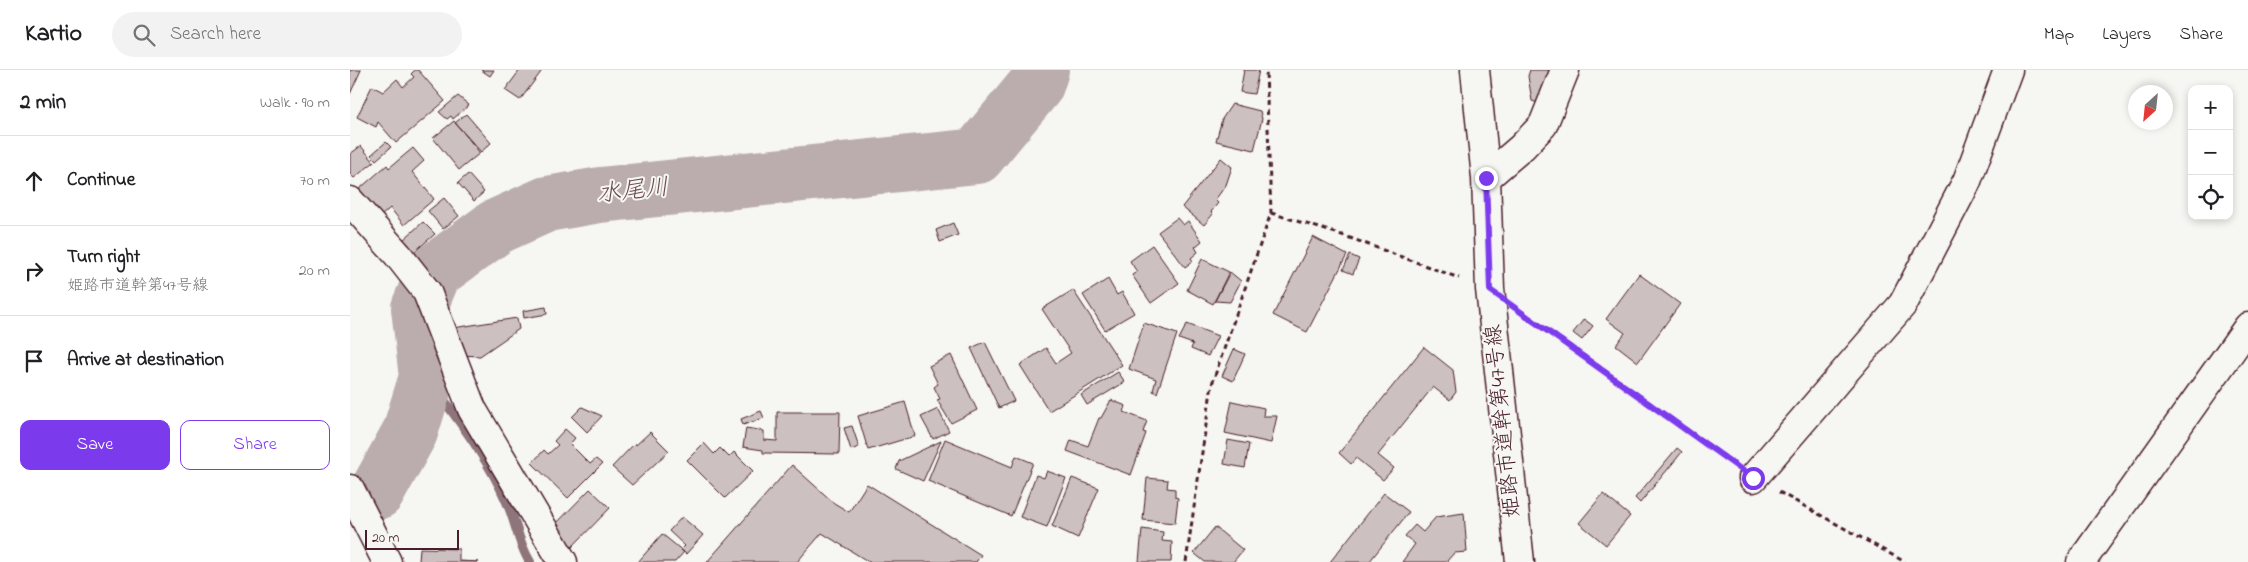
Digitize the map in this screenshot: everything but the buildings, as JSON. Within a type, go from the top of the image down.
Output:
[{"type":"street","name":"姫路市道幹第47号線","points":[[1474,70],[1486,178],[1490,290],[1520,562]]},
{"type":"street","points":[[1486,178],[1522,147],[1543,125],[1565,70]]},
{"type":"street","points":[[1753,478],[1903,304],[1966,181],[2008,70]]},
{"type":"street","points":[[350,201],[398,255],[427,292],[472,409],[563,562]]},
{"type":"street","points":[[2080,562],[2248,328]]},
{"type":"street","points":[[351,494],[387,562]]},
{"type":"path","points":[[1186,562],[1212,384],[1270,213],[1266,70]]},
{"type":"path","points":[[1270,213],[1342,235],[1490,290],[1753,478],[1905,562]]},
{"type":"waterway","name":"水尾川","points":[[377,492],[410,432],[427,377],[419,308],[434,272],[496,227],[547,204],[600,195],[977,156],[1036,85],[1041,70]]},
{"type":"waterway","points":[[427,377],[490,468],[507,502],[530,562]]},
{"type":"route","points":[[1486,178],[1490,290],[1753,478]]}]
